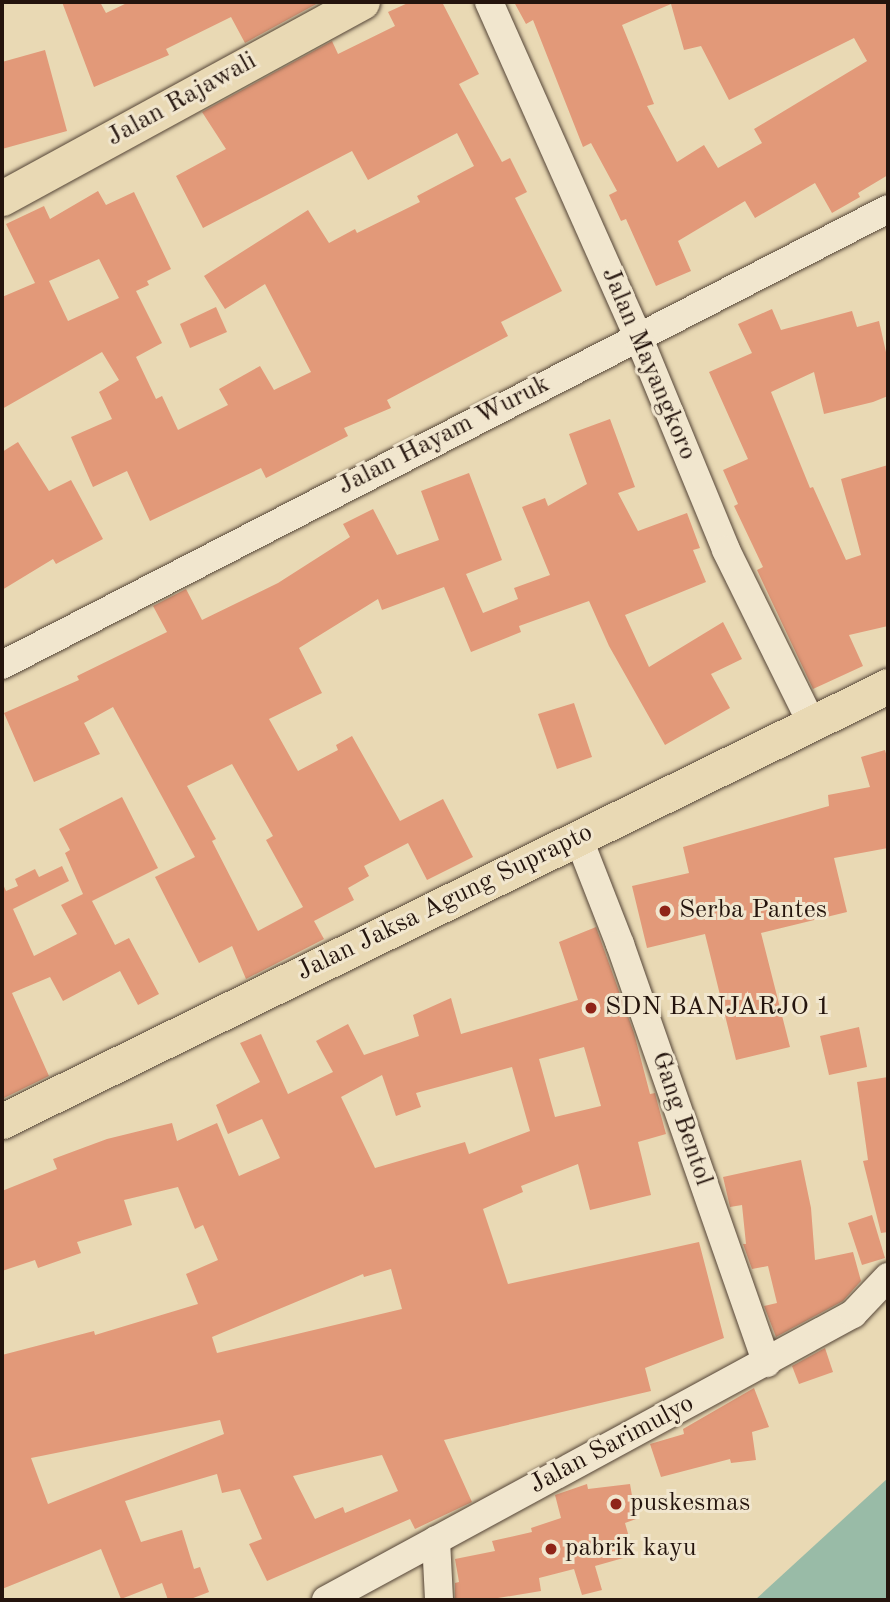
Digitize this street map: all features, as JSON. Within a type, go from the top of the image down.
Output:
[{"type":"main road","name":"Jalan Rajawali","points":[[2,198],[362,2]]},
{"type":"main road","name":"Jalan Jaksa Agung Suprapto","points":[[2,1121],[888,686]]},
{"type":"street","name":"Jalan Mayangkoro","points":[[489,2],[638,336],[726,550],[812,724]]},
{"type":"street","name":"Jalan Hayam Wuruk","points":[[2,665],[888,209]]},
{"type":"street","name":"Gang Bentol","points":[[578,837],[620,944],[767,1363]]},
{"type":"street","name":"Jalan Sarimulyo","points":[[327,1600],[853,1314],[888,1277]]},
{"type":"street","points":[[436,1540],[439,1600]]},
{"type":"shaded area","points":[[888,1478],[888,1600],[755,1600]]},
{"type":"building","points":[[62,2],[100,2],[106,13],[129,2],[320,2],[245,43],[231,17],[166,49],[169,55],[94,87]]},
{"type":"building","points":[[410,2],[442,2],[479,74],[459,84],[502,162],[510,158],[527,192],[515,198],[562,291],[501,322],[508,336],[387,400],[391,408],[344,428],[348,436],[266,478],[261,468],[150,521],[127,471],[93,487],[71,437],[112,419],[99,392],[119,380],[102,352],[2,409],[2,297],[35,283],[6,224],[44,206],[50,219],[98,191],[106,205],[134,192],[171,269],[147,281],[149,285],[136,291],[162,343],[136,357],[156,399],[162,396],[178,430],[228,405],[219,389],[260,366],[274,390],[311,372],[265,284],[225,309],[204,276],[308,210],[329,243],[355,229],[357,233],[420,202],[417,196],[474,166],[457,133],[368,180],[352,151],[203,228],[176,176],[226,149],[202,112],[332,41],[338,54],[395,26],[388,12]],"holes":[[[99,259],[119,298],[68,321],[49,281]]]},
{"type":"building","points":[[514,2],[888,2],[888,175],[858,193],[860,197],[832,213],[815,183],[755,218],[745,201],[678,241],[691,271],[656,286],[626,219],[621,221],[609,195],[617,191],[591,143],[583,147],[533,20],[526,24]],"holes":[[[671,4],[684,50],[701,46],[729,100],[854,38],[867,61],[754,129],[762,143],[718,168],[704,145],[677,162],[647,106],[654,104],[622,25]]]},
{"type":"building","points":[[45,50],[67,131],[2,149],[2,62]]},
{"type":"building","points":[[216,307],[227,332],[190,348],[180,324]]},
{"type":"building","points":[[772,309],[781,330],[852,311],[857,327],[879,321],[888,361],[888,396],[873,402],[824,414],[814,372],[771,392],[810,488],[813,487],[846,560],[861,555],[841,479],[888,465],[888,626],[849,635],[863,666],[813,689],[757,570],[763,567],[734,506],[738,504],[723,470],[748,459],[709,372],[752,353],[738,324]]},
{"type":"building","points":[[610,419],[635,487],[618,493],[638,531],[687,513],[700,548],[693,550],[706,582],[625,615],[649,667],[723,622],[742,659],[711,674],[730,708],[665,745],[609,646],[589,601],[519,626],[521,632],[471,652],[444,587],[382,610],[378,599],[299,648],[322,693],[269,719],[298,771],[338,750],[336,745],[352,736],[400,821],[443,799],[473,857],[427,880],[408,843],[364,866],[369,876],[348,888],[354,900],[314,921],[324,939],[246,979],[232,946],[199,963],[155,877],[195,857],[113,707],[84,723],[100,754],[34,782],[4,713],[79,680],[77,676],[167,632],[153,606],[186,589],[202,620],[278,583],[350,537],[343,524],[373,509],[397,555],[439,540],[421,491],[469,473],[502,560],[466,574],[483,613],[518,599],[514,588],[550,575],[522,507],[545,498],[548,506],[587,484],[569,434]],"holes":[[[232,764],[273,836],[266,840],[303,907],[258,931],[212,841],[216,839],[187,786]]]},
{"type":"building","points":[[18,442],[49,491],[71,480],[103,539],[56,564],[53,559],[2,590],[2,452]]},
{"type":"building","points":[[574,703],[592,757],[557,769],[538,714]]},
{"type":"building","points":[[885,750],[888,761],[888,848],[834,858],[847,912],[761,933],[790,1047],[736,1060],[705,934],[647,948],[632,886],[689,873],[683,847],[829,806],[828,795],[870,787],[861,757]]},
{"type":"building","points":[[122,797],[158,868],[92,901],[115,945],[129,938],[159,994],[138,1005],[120,971],[63,1001],[50,977],[12,993],[49,1076],[2,1099],[2,882],[6,891],[18,886],[15,879],[35,869],[39,877],[62,866],[69,881],[13,909],[34,956],[77,934],[61,905],[83,894],[65,853],[70,850],[59,829]]},
{"type":"building","points":[[596,927],[634,1033],[650,1094],[655,1093],[666,1134],[638,1142],[651,1195],[590,1210],[578,1164],[521,1186],[523,1192],[483,1209],[508,1284],[699,1242],[724,1338],[645,1368],[651,1391],[444,1440],[472,1502],[415,1529],[410,1519],[267,1581],[249,1544],[262,1539],[240,1489],[222,1493],[217,1474],[125,1501],[141,1542],[182,1530],[194,1569],[200,1567],[209,1592],[188,1600],[168,1600],[162,1583],[121,1599],[101,1549],[2,1589],[2,1355],[94,1331],[95,1335],[198,1304],[186,1274],[218,1260],[203,1225],[195,1229],[178,1187],[124,1200],[132,1225],[77,1242],[81,1253],[38,1268],[35,1260],[2,1271],[2,1191],[57,1169],[53,1159],[107,1139],[172,1123],[177,1141],[217,1123],[239,1176],[280,1158],[262,1119],[228,1134],[216,1105],[260,1082],[240,1043],[261,1034],[288,1094],[333,1072],[316,1041],[348,1024],[364,1055],[419,1036],[413,1015],[451,998],[461,1034],[578,1000],[559,942]],"holes":[[[584,1047],[601,1106],[555,1117],[539,1059]],[[512,1067],[530,1131],[469,1154],[465,1142],[375,1168],[341,1097],[382,1075],[396,1116],[421,1107],[416,1093]],[[391,1269],[402,1309],[217,1353],[212,1337],[363,1274],[364,1277]],[[220,1420],[224,1434],[48,1504],[31,1458]],[[382,1455],[398,1491],[345,1513],[343,1507],[315,1519],[293,1476]]]},
{"type":"building","points":[[859,1027],[867,1067],[829,1075],[820,1036]]},
{"type":"building","points":[[888,1077],[888,1232],[881,1233],[863,1161],[868,1160],[857,1082]]},
{"type":"building","points":[[801,1160],[811,1208],[815,1260],[853,1252],[861,1281],[843,1301],[776,1337],[764,1306],[777,1303],[768,1266],[752,1269],[743,1244],[746,1244],[742,1205],[730,1207],[723,1177]]},
{"type":"building","points":[[872,1215],[885,1258],[862,1265],[848,1223]]},
{"type":"building","points":[[825,1348],[833,1372],[799,1384],[792,1366]]},
{"type":"building","points":[[754,1388],[769,1427],[752,1432],[756,1460],[731,1463],[730,1459],[661,1477],[650,1444],[684,1434],[683,1429]]},
{"type":"building","points":[[587,1484],[588,1489],[630,1484],[636,1519],[625,1523],[634,1555],[595,1566],[602,1590],[582,1595],[574,1569],[539,1578],[541,1591],[486,1600],[455,1600],[455,1583],[459,1582],[455,1559],[495,1551],[492,1541],[532,1532],[531,1528],[561,1518],[555,1495]]},
{"type":"place","name":"Serba Pantes","points":[[665,911]]},
{"type":"place","name":"SDN BANJARJO 1","points":[[591,1008]]},
{"type":"place","name":"puskesmas","points":[[616,1504]]},
{"type":"place","name":"pabrik kayu","points":[[551,1549]]}]
